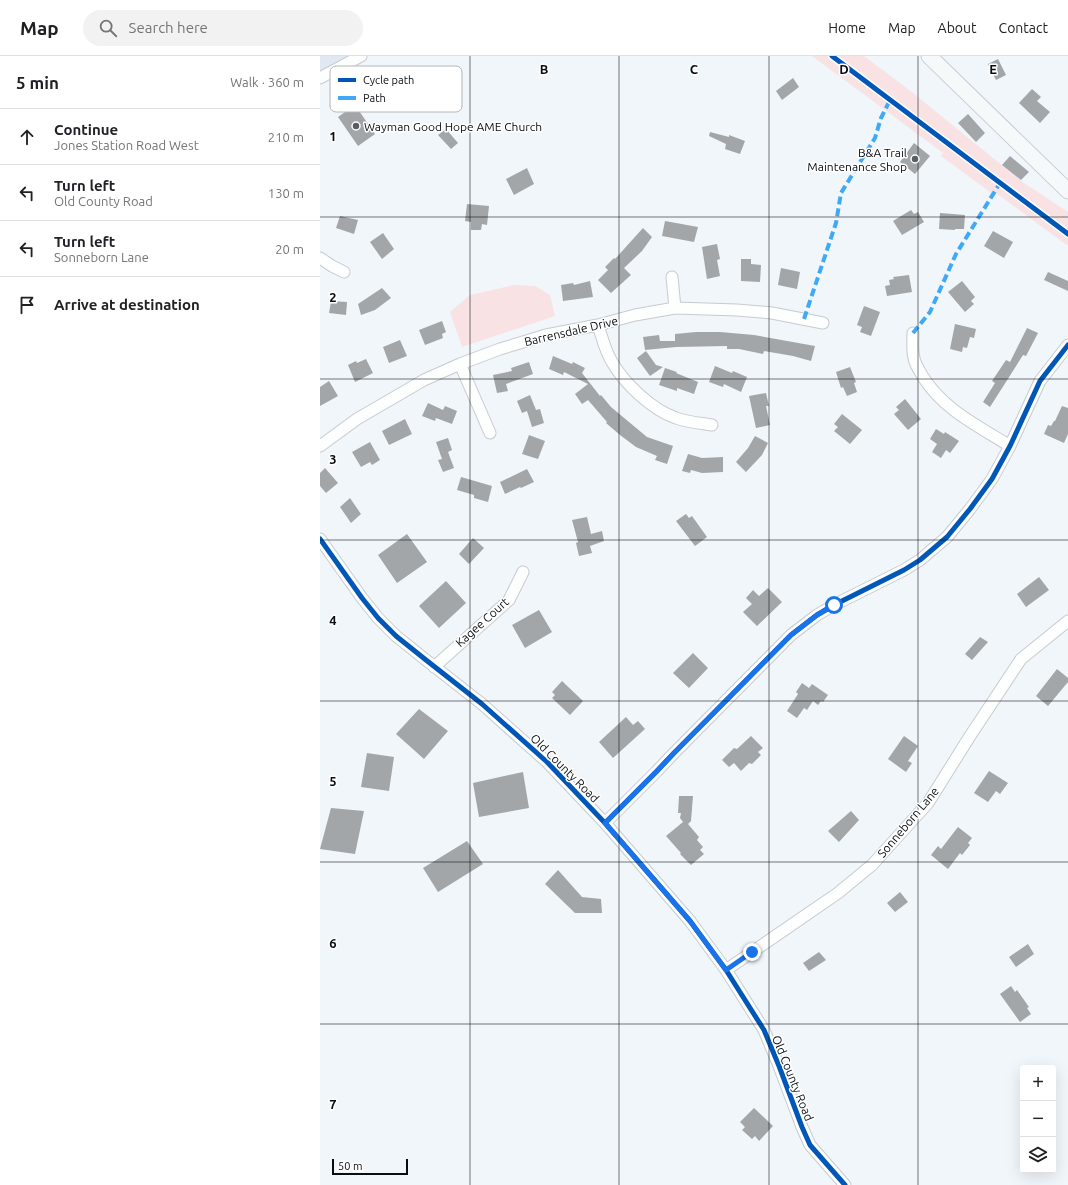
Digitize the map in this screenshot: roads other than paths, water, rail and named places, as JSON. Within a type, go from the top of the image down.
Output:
[{"type":"street","points":[[342,66],[361,56]]},
{"type":"street","points":[[929,56],[1068,191]]},
{"type":"street","points":[[320,78],[330,73]]},
{"type":"street","points":[[320,258],[344,272]]},
{"type":"street","points":[[672,277],[676,308]]},
{"type":"street","name":"Barrensdale Drive","points":[[320,446],[357,419],[424,380],[460,364],[500,349],[546,335],[676,308],[761,312],[823,323]]},
{"type":"street","points":[[598,325],[612,362],[646,400],[659,410],[674,417],[687,421],[712,425]]},
{"type":"street","points":[[913,333],[914,358],[918,368],[927,383],[944,403],[972,424],[1010,446]]},
{"type":"street","points":[[605,823],[791,635],[817,615],[834,605],[904,570],[920,560],[947,536],[970,509],[992,478],[1010,446],[1040,381],[1068,345]]},
{"type":"street","points":[[460,364],[490,433]]},
{"type":"street","name":"Old County Road","points":[[320,539],[378,618],[396,636],[482,704],[522,738],[547,762],[605,823],[690,921],[726,970],[764,1030],[810,1145],[845,1185]]},
{"type":"street","name":"Kagee Court","points":[[434,667],[509,600],[523,572]]},
{"type":"street","name":"Sonneborn Lane","points":[[726,970],[838,893],[872,865],[928,803],[1021,659],[1068,621]]},
{"type":"place","name":"Wayman Good Hope AME Church","points":[[356,126]]},
{"type":"place","name":"B&A Trail Maintenance Shop","points":[[915,159]]}]
